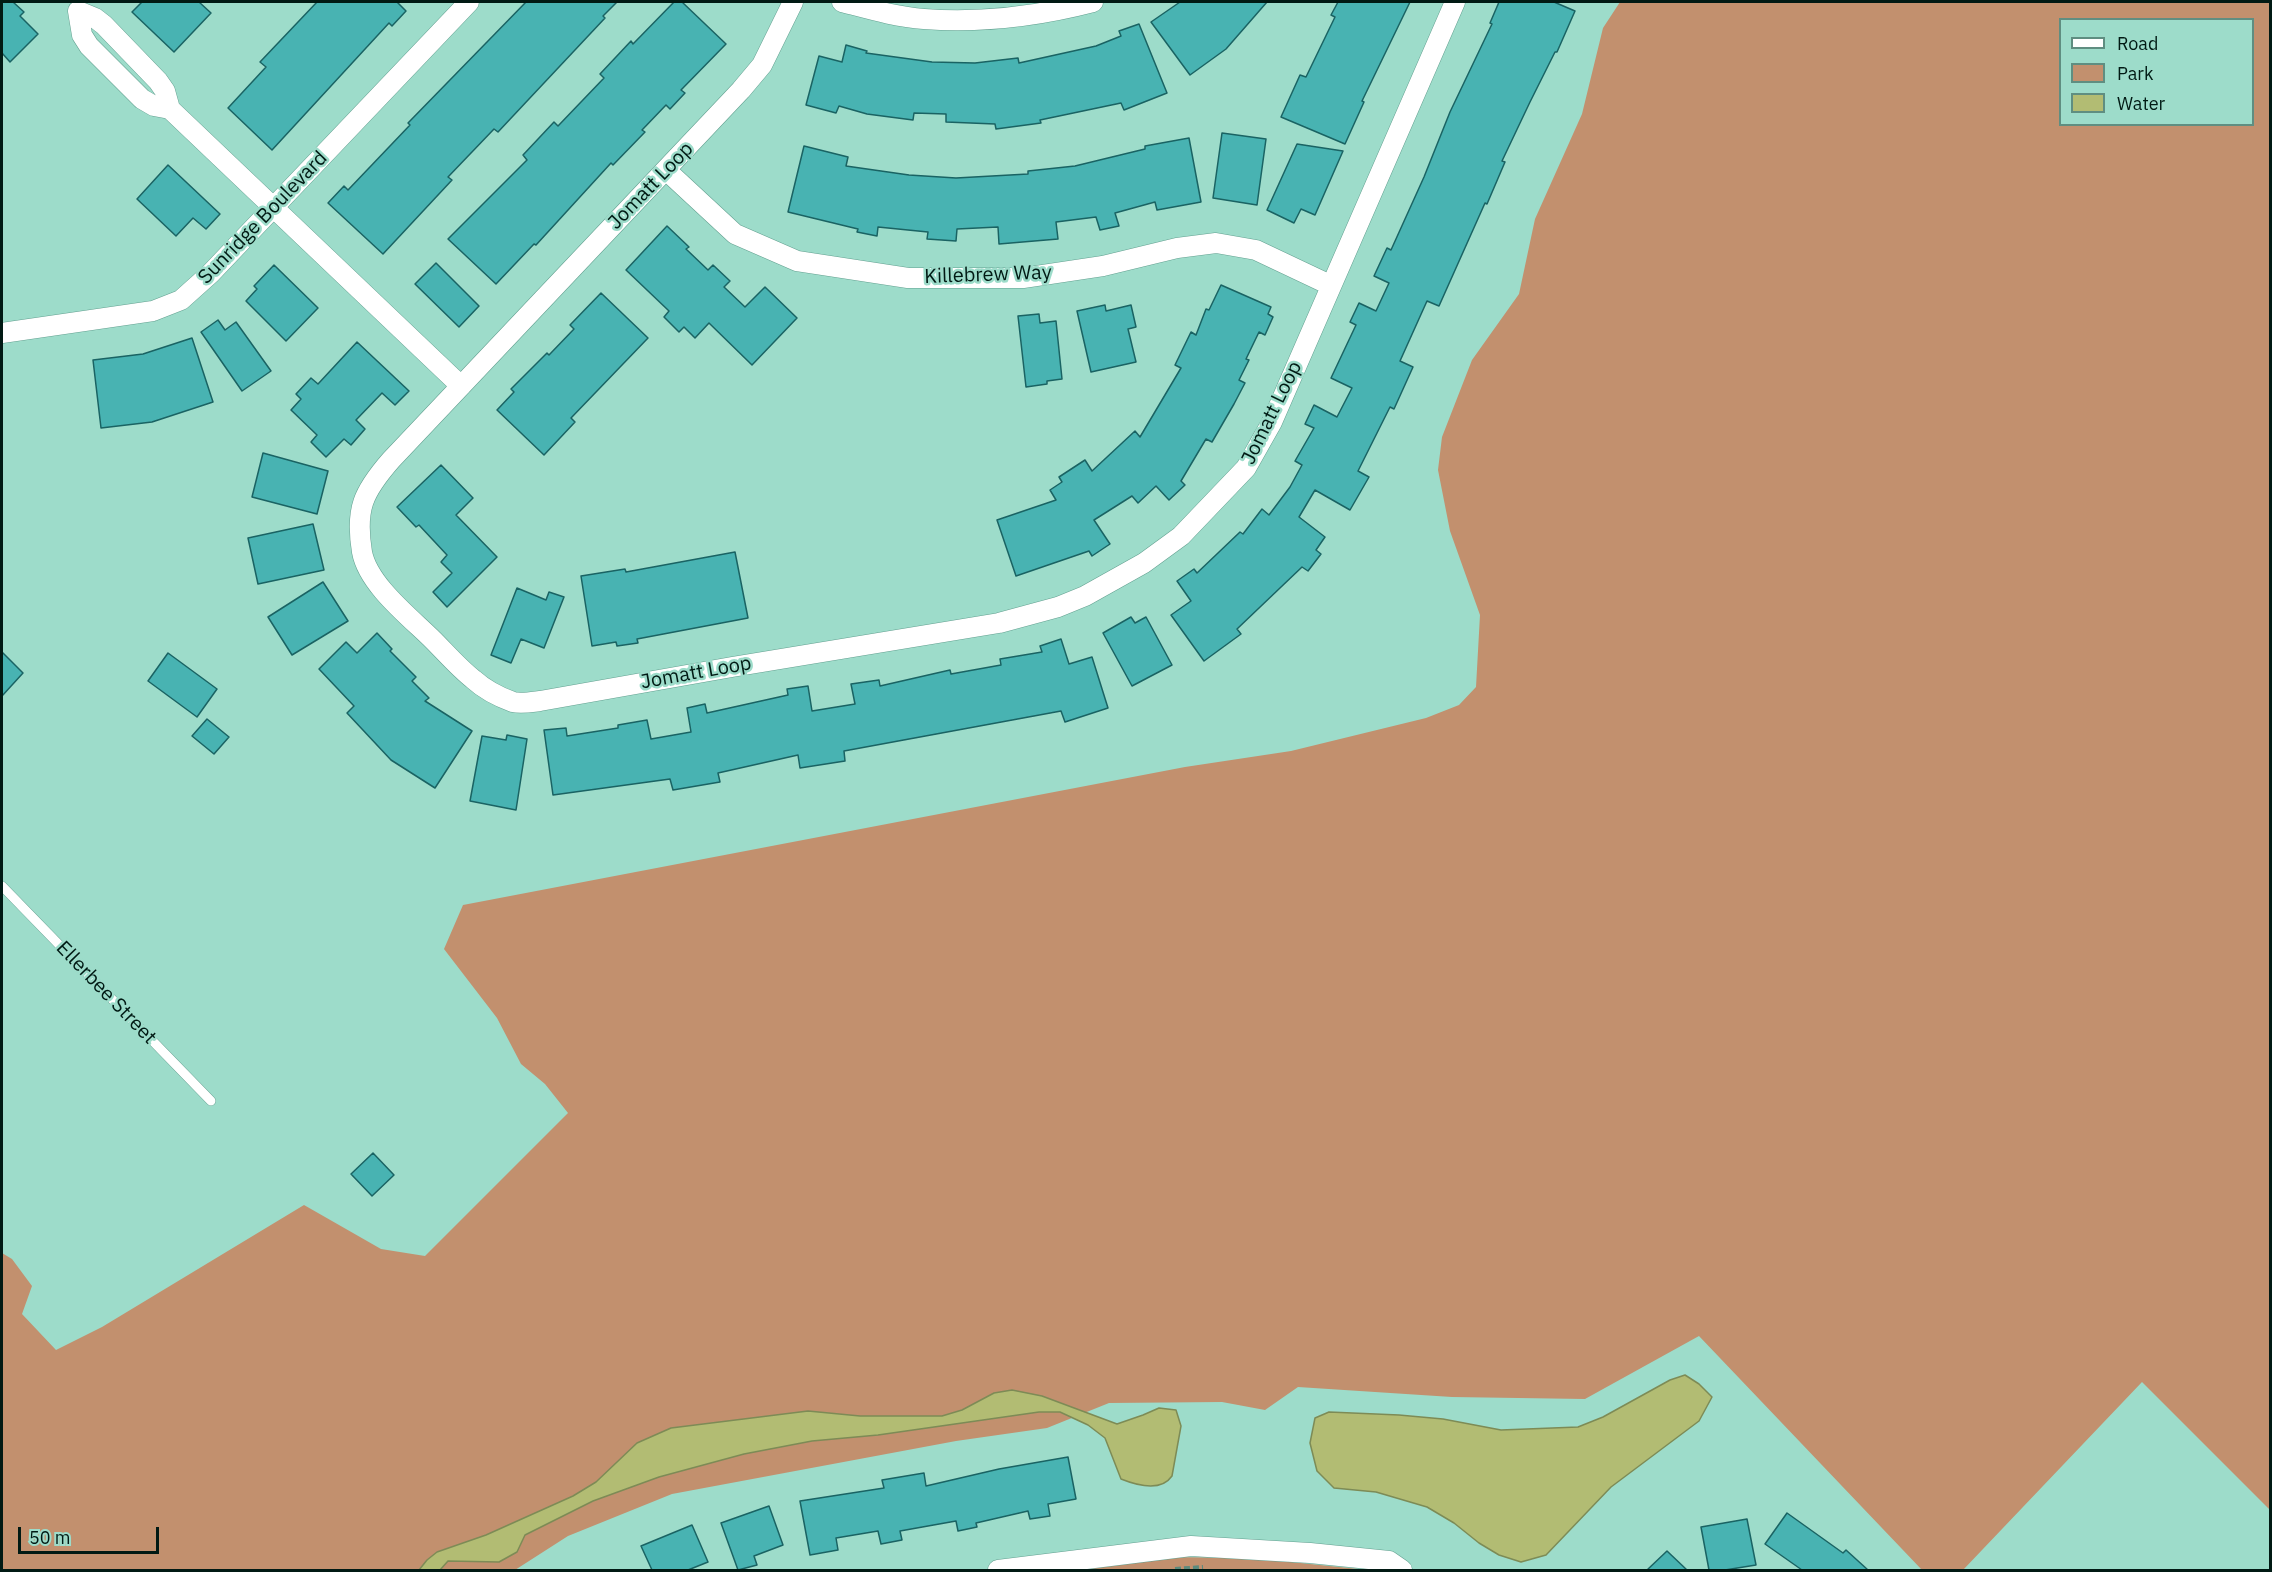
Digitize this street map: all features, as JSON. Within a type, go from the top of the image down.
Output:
[{"type":"street","name":"Sunridge Boulevard","points":[[2,333],[117,318],[153,311],[181,300],[210,274],[274,208],[469,2]]},
{"type":"street","name":"Jomatt Loop","points":[[793,2],[762,65],[372,481],[364,495],[359,514],[362,554],[370,573],[383,591],[473,680],[515,703],[540,701],[999,623],[1058,607],[1085,596],[1112,583],[1181,536],[1246,468],[1272,422],[1455,2]]},
{"type":"street","points":[[842,2],[921,19],[973,21],[1070,8],[1093,2]]},
{"type":"street","points":[[78,5],[104,25],[158,81],[165,91],[170,109],[461,386]]},
{"type":"street","name":"Killebrew Way","points":[[666,170],[735,234],[797,261],[909,278],[1023,278],[1103,266],[1177,248],[1216,243],[1256,250],[1330,285]]},
{"type":"street","points":[[998,1570],[1050,1567],[1191,1546],[1311,1553],[1389,1561],[1402,1570]]},
{"type":"lane","name":"Ellerbee Street","points":[[2,886],[211,1101]]},
{"type":"green space","points":[[1620,2],[2270,2],[2270,1510],[2142,1382],[1963,1570],[1922,1570],[1699,1336],[1585,1399],[1452,1397],[1298,1387],[1265,1410],[1222,1402],[1109,1403],[1047,1428],[956,1441],[672,1494],[568,1536],[515,1570],[2,1570],[2,1253],[12,1259],[32,1286],[22,1314],[56,1350],[102,1327],[304,1205],[381,1249],[425,1256],[568,1113],[545,1084],[521,1064],[497,1018],[444,949],[463,905],[1185,767],[1291,751],[1426,718],[1459,705],[1476,687],[1480,615],[1450,531],[1438,470],[1442,437],[1472,360],[1519,294],[1535,219],[1582,114],[1603,28]]},
{"type":"green space","points":[[1162,1557],[1252,1558],[1368,1570],[1082,1570],[1085,1567]]},
{"type":"water","points":[[1685,1375],[1699,1384],[1712,1397],[1699,1421],[1611,1487],[1546,1555],[1521,1562],[1499,1555],[1427,1507],[1376,1492],[1334,1488],[1317,1471],[1310,1443],[1315,1418],[1329,1412],[1443,1419],[1501,1430],[1578,1427],[1603,1417],[1670,1380]]},
{"type":"water","points":[[1012,1390],[1042,1396],[1117,1424],[1159,1408],[1176,1410],[1181,1426],[1172,1476],[1162,1484],[1155,1486],[1141,1485],[1121,1479],[1105,1438],[1088,1425],[1060,1412],[1039,1412],[878,1435],[812,1441],[744,1454],[659,1477],[593,1501],[525,1535],[517,1552],[499,1562],[448,1561],[440,1570],[419,1570],[437,1552],[486,1535],[573,1496],[596,1482],[637,1443],[671,1428],[808,1411],[860,1416],[942,1416],[962,1410],[994,1393]]},
{"type":"building","points":[[2,2],[13,2],[24,12],[20,16],[38,34],[10,62],[2,53]]},
{"type":"building","points":[[142,2],[199,2],[211,13],[174,52],[132,12]]},
{"type":"building","points":[[317,2],[397,2],[406,11],[392,26],[389,23],[272,150],[228,108],[266,67],[260,62]]},
{"type":"building","points":[[526,2],[617,2],[603,16],[605,18],[498,132],[494,129],[448,177],[452,180],[383,254],[328,203],[344,186],[348,190],[410,125],[408,123]]},
{"type":"building","points":[[674,2],[682,2],[726,44],[681,90],[685,93],[670,109],[666,105],[642,130],[645,132],[613,165],[611,163],[536,245],[534,244],[496,284],[448,239],[527,160],[523,155],[554,122],[558,126],[604,78],[600,74],[631,41],[633,44]]},
{"type":"building","points":[[1180,2],[1267,2],[1226,49],[1190,75],[1151,22]]},
{"type":"building","points":[[1338,2],[1410,2],[1362,101],[1364,102],[1345,144],[1281,117],[1300,75],[1306,77],[1335,17],[1331,15]]},
{"type":"building","points":[[1499,2],[1554,2],[1575,11],[1502,161],[1505,162],[1487,204],[1485,203],[1439,306],[1427,301],[1400,361],[1413,367],[1394,409],[1390,407],[1358,471],[1369,477],[1350,510],[1315,490],[1299,517],[1325,537],[1316,550],[1321,554],[1308,571],[1302,567],[1237,629],[1241,634],[1204,661],[1171,615],[1191,601],[1177,581],[1194,569],[1197,573],[1240,532],[1243,534],[1262,509],[1269,515],[1290,487],[1302,465],[1295,461],[1314,428],[1305,424],[1314,405],[1337,417],[1352,388],[1331,378],[1356,325],[1350,322],[1359,303],[1376,311],[1389,283],[1374,276],[1387,248],[1391,250],[1450,112],[1492,24],[1490,23]]},
{"type":"building","points":[[1139,24],[1167,93],[1124,110],[1121,103],[1040,120],[1041,123],[996,129],[995,124],[946,122],[946,114],[914,113],[913,120],[867,114],[839,106],[836,113],[806,105],[819,56],[842,62],[846,45],[867,51],[866,53],[932,62],[975,63],[1018,58],[1019,63],[1096,46],[1121,36],[1119,31]]},
{"type":"building","points":[[1222,133],[1266,139],[1257,205],[1213,198]]},
{"type":"building","points":[[1189,138],[1201,202],[1157,210],[1155,202],[1115,213],[1119,226],[1100,230],[1096,217],[1056,222],[1058,239],[999,244],[998,227],[957,229],[956,241],[927,239],[928,232],[878,227],[877,236],[857,232],[858,229],[788,212],[804,146],[848,157],[846,166],[909,175],[956,178],[1028,174],[1028,171],[1075,166],[1145,149],[1145,146]]},
{"type":"building","points":[[1297,144],[1343,151],[1315,215],[1301,209],[1294,223],[1267,210]]},
{"type":"building","points":[[168,165],[220,214],[206,229],[193,218],[176,236],[137,199]]},
{"type":"building","points":[[667,226],[708,270],[713,265],[730,281],[724,287],[745,307],[765,287],[797,318],[752,365],[709,323],[695,338],[684,327],[679,332],[664,317],[669,311],[626,270]]},
{"type":"building","points":[[436,263],[479,306],[459,327],[415,284]]},
{"type":"building","points":[[274,265],[318,308],[286,341],[246,301],[257,289],[254,286]]},
{"type":"building","points":[[1221,285],[1271,307],[1268,314],[1273,317],[1265,335],[1259,332],[1246,359],[1249,360],[1239,380],[1245,383],[1234,404],[1212,442],[1206,439],[1181,481],[1185,485],[1169,500],[1156,486],[1138,503],[1132,496],[1094,520],[1110,544],[1092,556],[1089,551],[1016,576],[997,520],[1056,500],[1050,490],[1062,482],[1059,477],[1085,460],[1092,471],[1135,431],[1140,437],[1181,368],[1175,365],[1191,332],[1196,335],[1206,309],[1209,310]]},
{"type":"building","points":[[601,293],[648,338],[571,418],[575,422],[544,455],[497,410],[514,392],[511,389],[574,329],[570,325]]},
{"type":"building","points":[[1105,305],[1106,311],[1131,305],[1136,327],[1128,329],[1136,362],[1091,372],[1077,311]]},
{"type":"building","points":[[1039,314],[1040,323],[1056,321],[1062,379],[1026,387],[1018,316]]},
{"type":"building","points":[[218,320],[225,330],[236,322],[271,371],[242,391],[201,332]]},
{"type":"building","points":[[192,338],[213,402],[152,422],[101,428],[93,360],[143,354]]},
{"type":"building","points":[[357,342],[409,391],[395,405],[382,393],[356,420],[365,429],[351,445],[344,439],[326,457],[311,442],[317,435],[291,410],[301,399],[296,394],[311,378],[318,384]]},
{"type":"building","points":[[263,453],[328,471],[317,514],[252,497]]},
{"type":"building","points":[[441,465],[473,498],[456,515],[497,557],[447,607],[433,592],[452,573],[441,562],[447,555],[419,525],[416,527],[397,507]]},
{"type":"building","points":[[313,524],[324,570],[258,584],[248,538]]},
{"type":"building","points":[[735,552],[748,618],[637,639],[638,643],[617,646],[616,642],[592,646],[581,576],[625,569],[626,572]]},
{"type":"building","points":[[323,582],[348,621],[292,655],[268,617]]},
{"type":"building","points":[[517,588],[546,600],[549,592],[564,597],[544,648],[521,639],[511,663],[491,655]]},
{"type":"building","points":[[1131,617],[1135,623],[1146,617],[1172,665],[1132,686],[1103,633]]},
{"type":"building","points":[[377,633],[392,649],[390,651],[416,677],[412,681],[429,698],[425,701],[472,731],[435,788],[391,760],[347,713],[354,706],[319,669],[346,642],[357,653]]},
{"type":"building","points":[[1061,639],[1069,664],[1092,657],[1108,708],[1065,722],[1061,711],[844,751],[845,761],[800,768],[798,755],[718,773],[720,782],[673,790],[670,779],[553,795],[544,730],[566,728],[567,736],[618,728],[618,725],[647,720],[651,739],[691,732],[687,708],[705,704],[707,713],[788,695],[787,689],[808,686],[812,711],[855,704],[851,684],[879,680],[880,686],[950,670],[951,674],[1001,665],[1000,659],[1042,652],[1040,646]]},
{"type":"building","points":[[2,652],[23,673],[2,696]]},
{"type":"building","points":[[168,653],[217,689],[197,717],[148,681]]},
{"type":"building","points":[[207,719],[229,737],[214,754],[192,736]]},
{"type":"building","points":[[507,735],[527,739],[516,810],[470,801],[482,736],[506,740]]},
{"type":"building","points":[[373,1153],[394,1175],[372,1196],[351,1174]]},
{"type":"building","points":[[1068,1457],[1076,1499],[1048,1504],[1050,1516],[1030,1519],[1028,1511],[976,1523],[977,1527],[958,1531],[956,1521],[900,1531],[902,1540],[881,1544],[878,1531],[836,1538],[838,1550],[810,1555],[800,1501],[884,1488],[882,1480],[924,1473],[926,1486],[999,1469]]},
{"type":"building","points":[[769,1506],[783,1545],[754,1556],[757,1565],[738,1570],[721,1523]]},
{"type":"building","points":[[1787,1513],[1843,1553],[1846,1550],[1868,1570],[1802,1570],[1765,1544]]},
{"type":"building","points":[[1747,1519],[1756,1565],[1709,1570],[1701,1527]]},
{"type":"building","points":[[692,1525],[708,1562],[688,1570],[652,1570],[641,1546]]},
{"type":"building","points":[[1667,1551],[1687,1570],[1647,1570]]}]
